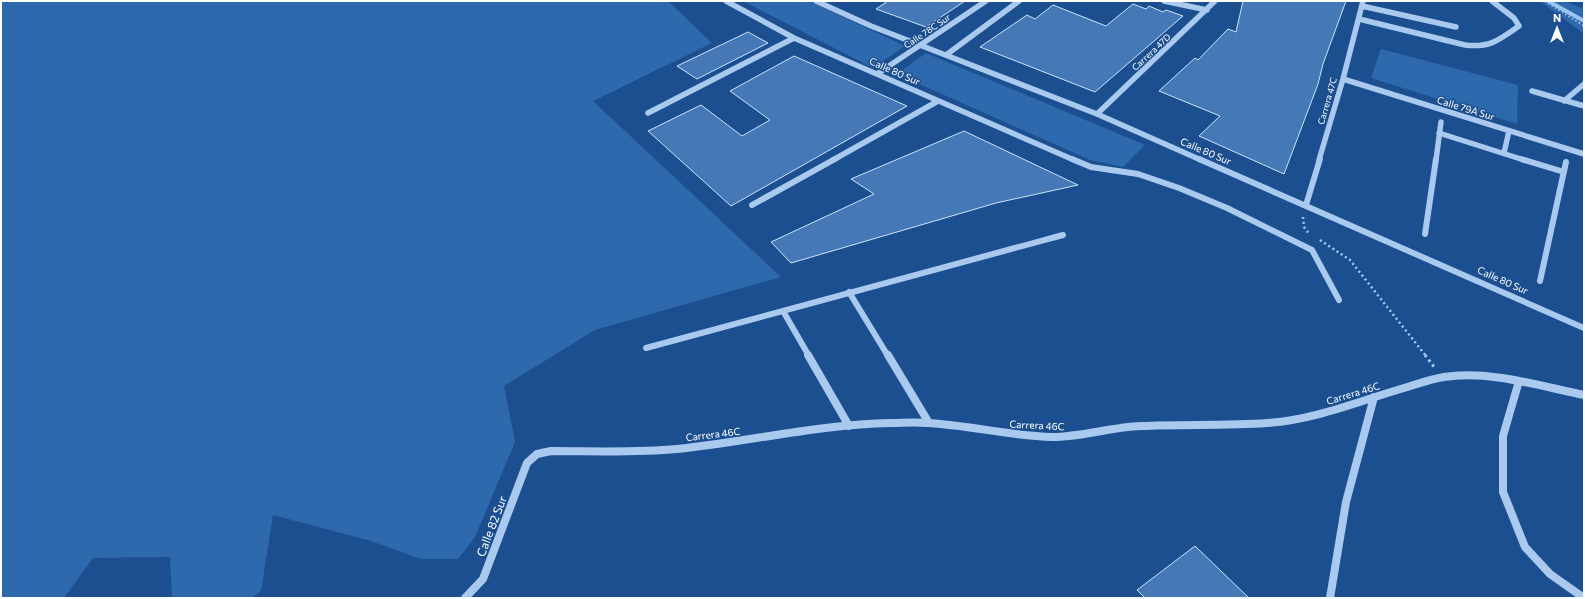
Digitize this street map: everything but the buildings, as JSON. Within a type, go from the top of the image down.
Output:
[{"type":"street","name":"Calle 80 Sur","points":[[726,1],[794,38],[1091,168],[1138,174],[1179,188],[1227,208],[1312,250],[1339,300]]},
{"type":"street","name":"Calle 80 Sur","points":[[816,1],[872,26],[1096,114],[1584,328]]},
{"type":"street","name":"Calle 78C Sur","points":[[877,74],[986,1]]},
{"type":"street","points":[[946,55],[1019,1]]},
{"type":"street","points":[[1164,1],[1207,10]]},
{"type":"street","name":"Carrera 47D","points":[[1096,114],[1215,1]]},
{"type":"street","points":[[1359,19],[1465,45],[1479,47],[1489,46],[1519,26],[1514,18],[1492,1]]},
{"type":"street","points":[[1363,4],[1456,27]]},
{"type":"street","name":"Carrera 47C","points":[[1306,205],[1343,79],[1363,4]]},
{"type":"street","points":[[648,113],[794,38]]},
{"type":"street","name":"Calle 79A Sur","points":[[1343,79],[1584,154]]},
{"type":"street","points":[[1564,101],[1584,84]]},
{"type":"street","points":[[1532,91],[1584,106]]},
{"type":"street","points":[[752,205],[938,100]]},
{"type":"street","points":[[1425,234],[1441,122]]},
{"type":"street","points":[[1504,153],[1509,131]]},
{"type":"street","points":[[1439,133],[1564,172]]},
{"type":"street","points":[[1540,281],[1566,162]]},
{"type":"street","points":[[646,348],[1063,235]]},
{"type":"street","points":[[849,292],[929,422]]},
{"type":"street","points":[[783,311],[849,426]]},
{"type":"street","name":"Carrera 46C","points":[[531,457],[551,451],[639,451],[676,449],[849,426],[929,422],[1026,436],[1056,437],[1078,436],[1109,429],[1140,426],[1240,425],[1271,423],[1308,416],[1362,402],[1442,377],[1467,375],[1519,381],[1584,395]]},
{"type":"street","points":[[1519,381],[1504,436],[1503,492],[1525,547],[1550,574],[1584,598]]},
{"type":"street","points":[[1330,598],[1346,502],[1374,397]]},
{"type":"street","name":"Calle 82 Sur","points":[[465,598],[482,579],[527,463],[531,457]]},
{"type":"path","points":[[1545,1],[1584,26]]},
{"type":"path","points":[[1306,205],[1303,213],[1302,224],[1307,233],[1337,250],[1350,260],[1442,377]]},
{"type":"shaded area","points":[[1,1],[668,1],[712,43],[593,101],[781,277],[595,330],[504,386],[515,442],[475,537],[458,559],[421,559],[371,541],[273,515],[261,591],[251,598],[172,598],[170,557],[93,558],[64,598],[1,598]]},
{"type":"shaded area","points":[[743,1],[809,1],[905,46],[873,68]]},
{"type":"shaded area","points":[[1540,1],[1564,1],[1584,9],[1584,34]]},
{"type":"shaded area","points":[[1381,49],[1518,85],[1517,124],[1371,78]]},
{"type":"shaded area","points":[[926,53],[1145,145],[1123,167],[1090,160],[897,74]]},
{"type":"waterway","points":[[1548,1],[1584,21]]}]
